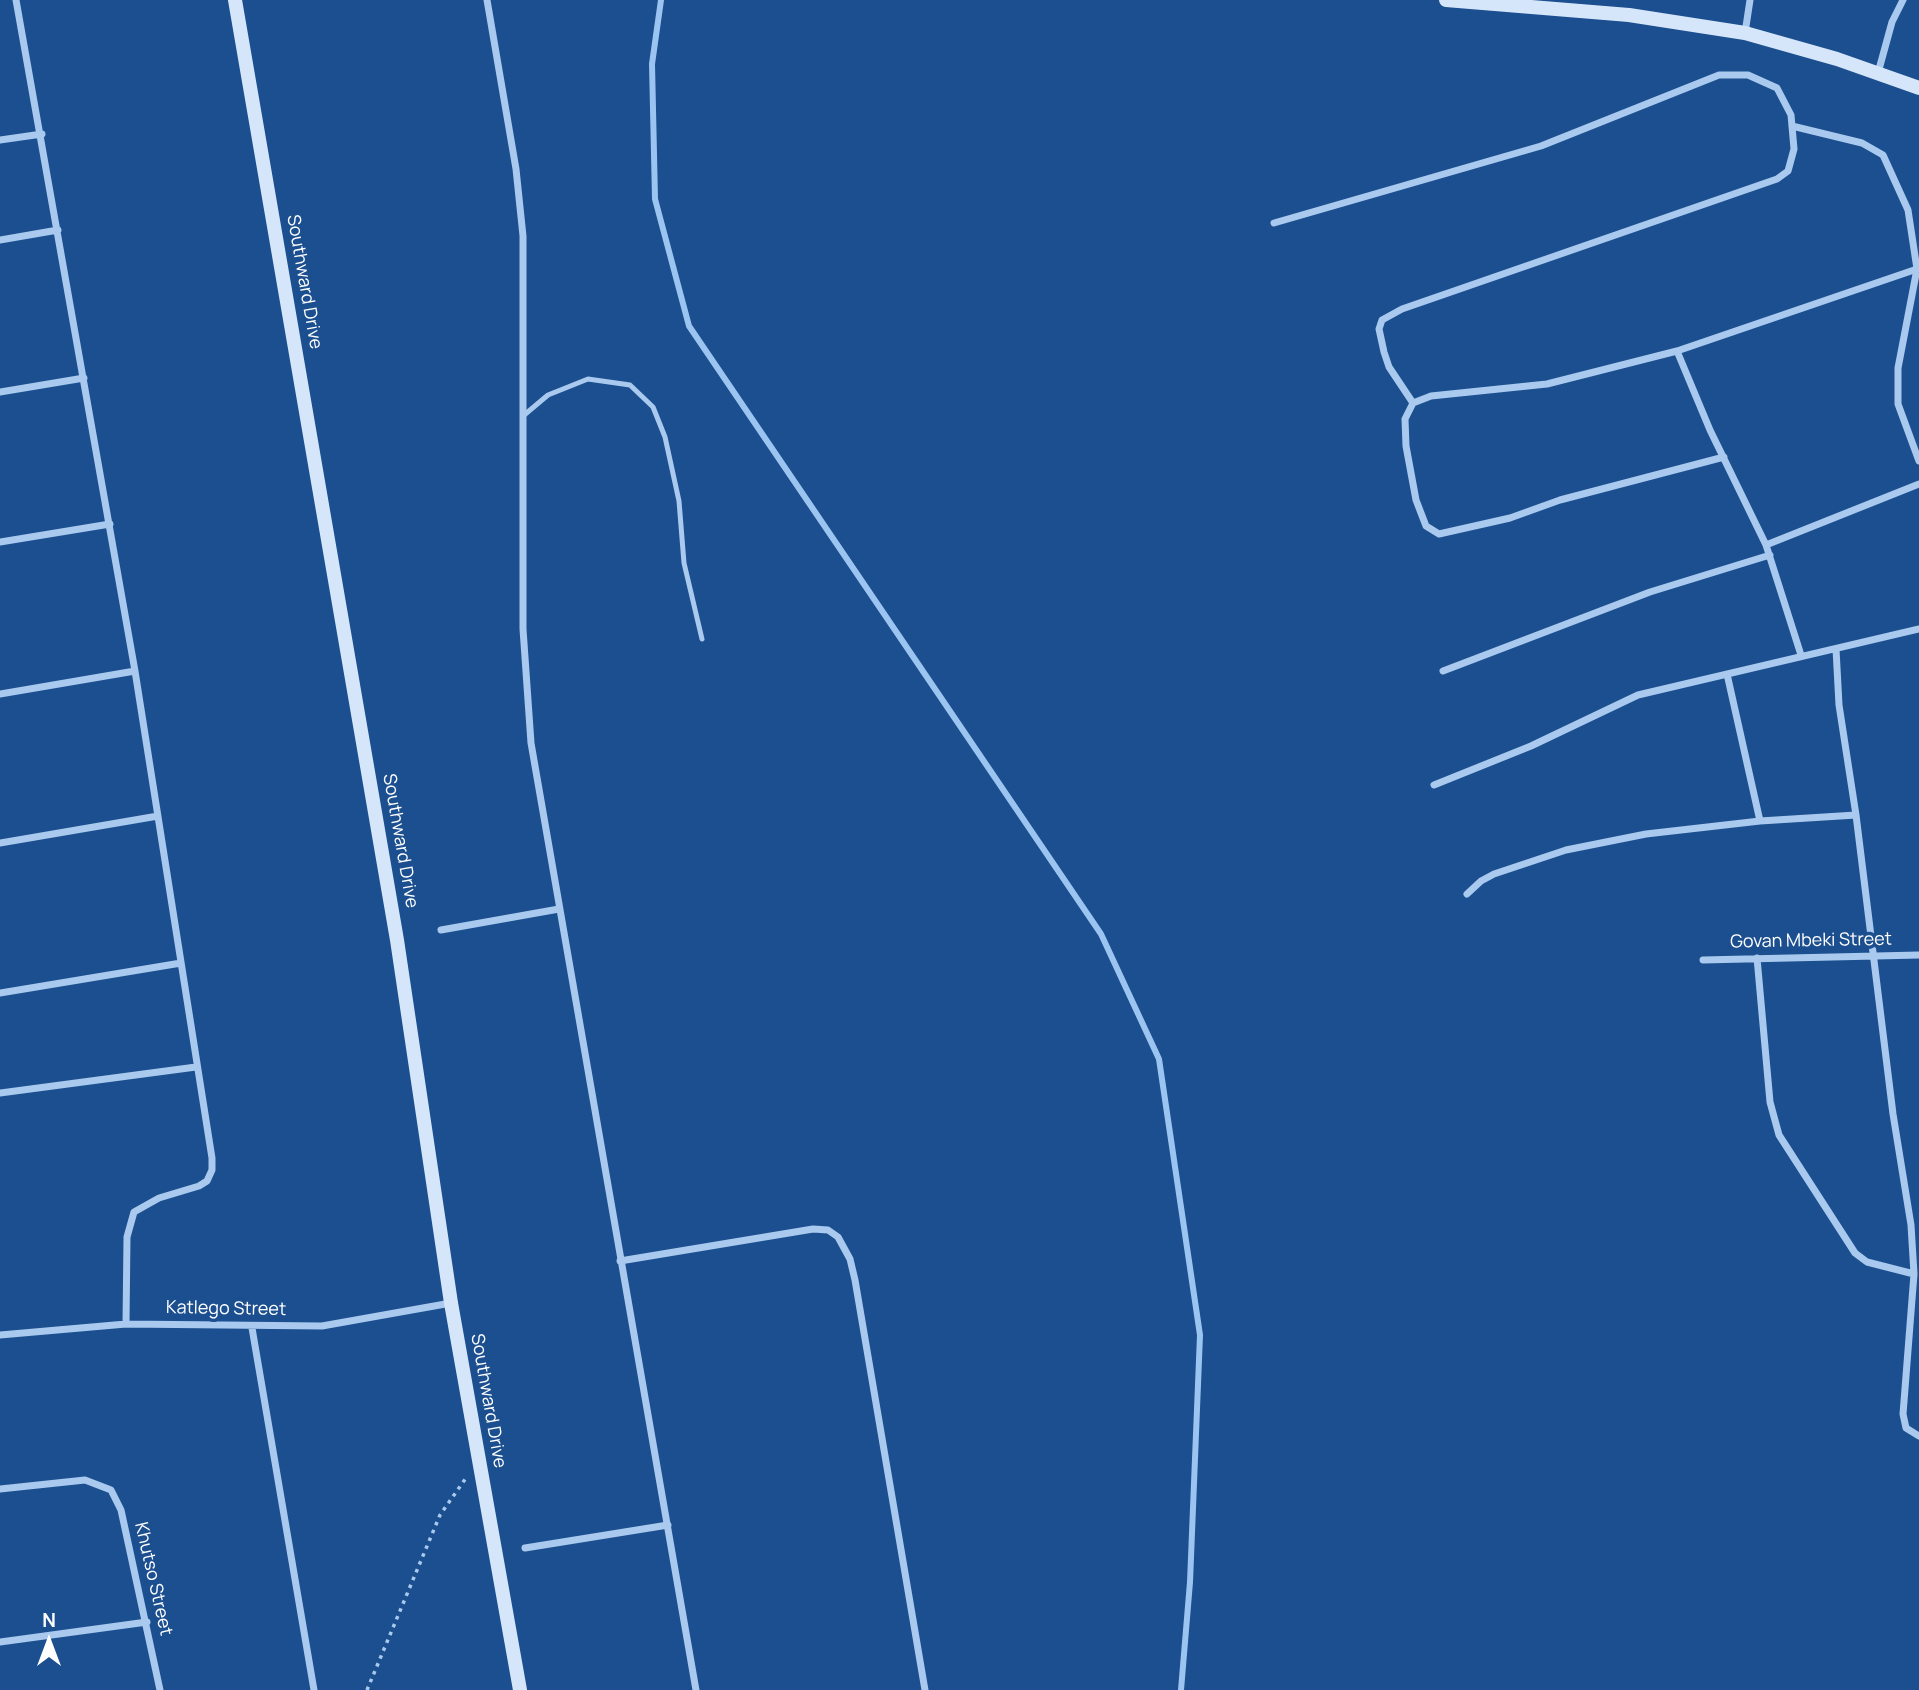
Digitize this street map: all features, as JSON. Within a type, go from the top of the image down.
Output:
[{"type":"main road","name":"Southward Drive","points":[[235,0],[397,940],[451,1303],[520,1690]]},
{"type":"main road","points":[[1456,1],[1629,15],[1745,33],[1919,88]]},
{"type":"street","points":[[16,0],[42,134],[135,671],[212,1170],[200,1186],[152,1200],[134,1212],[127,1237],[126,1324]]},
{"type":"street","points":[[487,0],[516,169],[523,236],[523,629],[531,743],[696,1690]]},
{"type":"street","points":[[1745,33],[1750,0]]},
{"type":"street","points":[[1878,73],[1892,22],[1903,0]]},
{"type":"street","points":[[1274,223],[1541,146],[1719,75],[1748,75],[1777,88],[1786,100],[1793,126],[1794,149],[1788,171],[1763,187],[1390,313],[1379,329],[1380,340],[1389,367],[1413,403]]},
{"type":"street","points":[[1793,126],[1862,144],[1883,155],[1908,210],[1917,269],[1898,368],[1898,391],[1902,420],[1919,461]]},
{"type":"street","points":[[0,140],[42,134]]},
{"type":"street","points":[[0,240],[58,230]]},
{"type":"street","points":[[1724,457],[1560,500],[1510,518],[1439,534],[1426,526],[1410,472],[1404,429],[1406,414],[1413,403],[1432,396],[1547,384],[1677,351],[1917,269]]},
{"type":"street","points":[[1677,351],[1766,545],[1801,655]]},
{"type":"street","points":[[0,392],[84,379]]},
{"type":"street","points":[[1766,545],[1919,484]]},
{"type":"street","points":[[0,542],[110,524]]},
{"type":"street","points":[[1443,671],[1650,592],[1770,555]]},
{"type":"street","points":[[1434,785],[1531,746],[1638,695],[1919,629]]},
{"type":"street","points":[[1836,649],[1839,705],[1911,1225],[1914,1275],[1903,1414],[1906,1428],[1919,1436]]},
{"type":"street","points":[[0,694],[135,671]]},
{"type":"street","points":[[1727,674],[1760,821]]},
{"type":"street","points":[[1467,894],[1481,881],[1494,874],[1566,850],[1646,834],[1760,821],[1856,815]]},
{"type":"street","points":[[0,843],[158,816]]},
{"type":"street","points":[[441,930],[559,909]]},
{"type":"street","name":"Govan Mbeki Street","points":[[1703,960],[1919,955]]},
{"type":"street","points":[[1756,958],[1770,1102],[1779,1135],[1855,1253],[1867,1262],[1914,1275]]},
{"type":"street","points":[[0,993],[181,963]]},
{"type":"street","points":[[0,1093],[195,1067]]},
{"type":"street","points":[[620,1261],[813,1229],[828,1230],[838,1237],[850,1259],[855,1280],[925,1690]]},
{"type":"street","name":"Katlego Street","points":[[0,1335],[126,1324],[253,1328],[322,1326],[451,1303]]},
{"type":"street","points":[[253,1328],[314,1690]]},
{"type":"street","name":"Khutso Street","points":[[0,1489],[67,1480],[101,1484],[118,1499],[160,1690]]},
{"type":"street","points":[[525,1548],[668,1525]]},
{"type":"street","points":[[0,1642],[147,1622]]},
{"type":"lane","points":[[523,416],[548,395],[588,379],[630,385],[653,407],[665,437],[679,501],[684,564],[702,639]]},
{"type":"path","points":[[367,1690],[440,1515],[462,1481],[482,1471]]},
{"type":"waterway","points":[[661,0],[652,64],[655,199],[689,326],[1101,934],[1159,1059],[1200,1335],[1190,1582],[1181,1690]]}]
